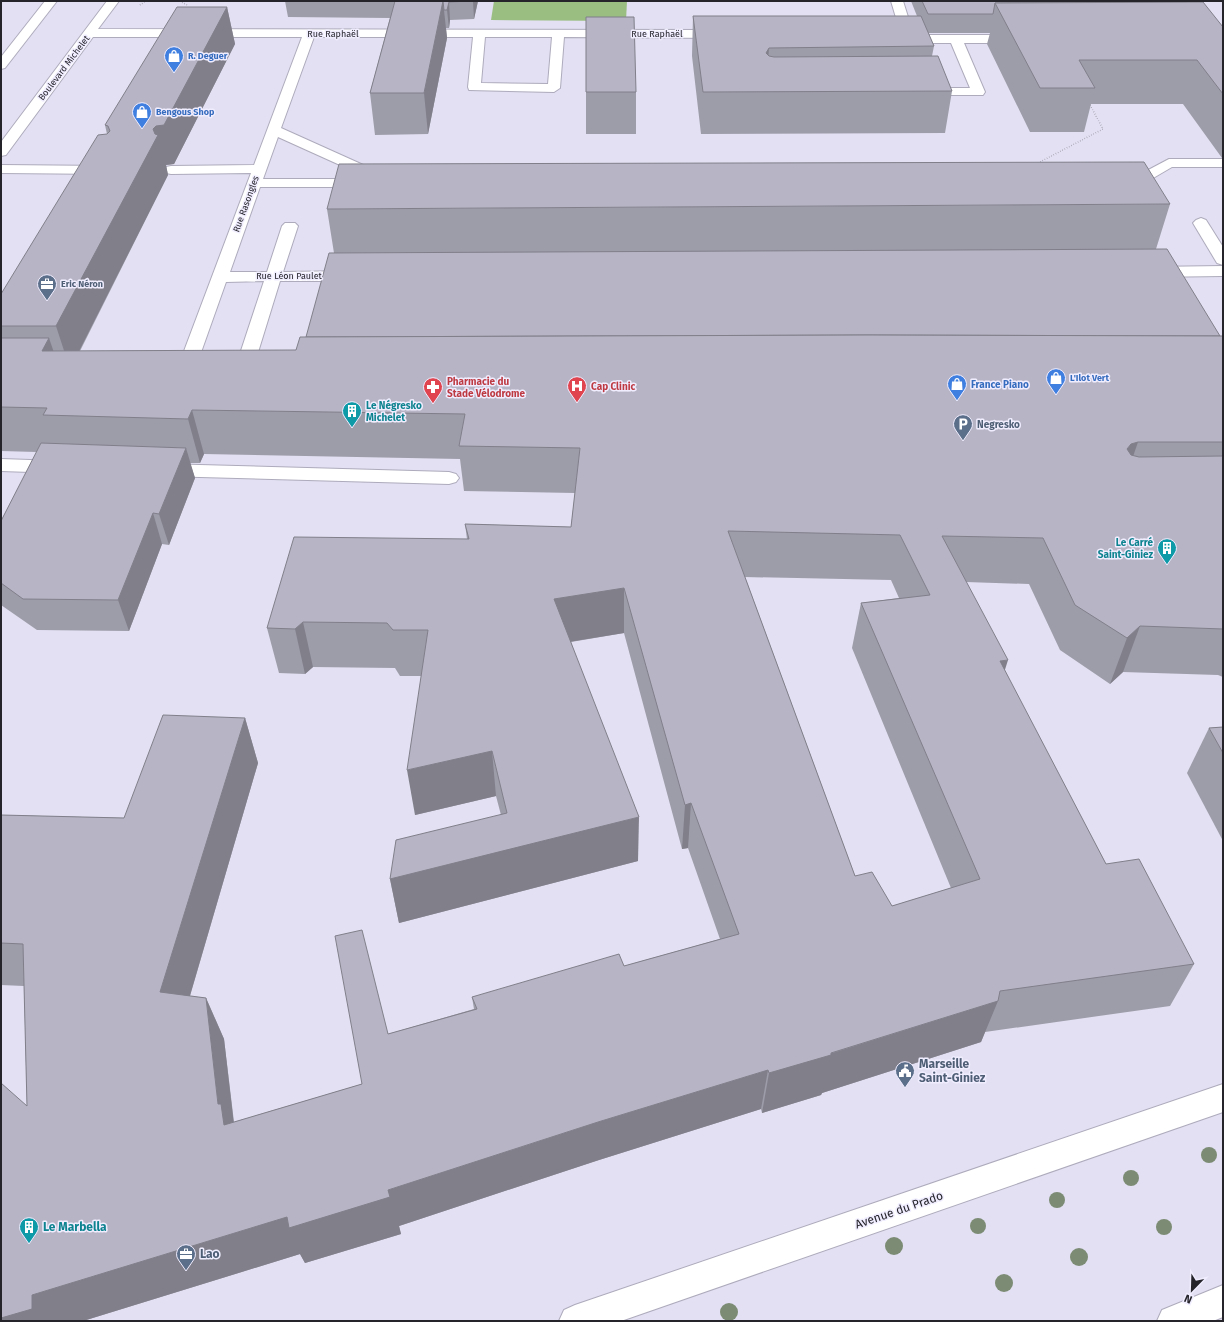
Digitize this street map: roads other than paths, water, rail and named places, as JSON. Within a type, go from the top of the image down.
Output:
[{"type":"street","points":[[1,65],[51,1]]},
{"type":"street","name":"Boulevard Michelet","points":[[1,152],[8,134],[90,33],[113,1]]},
{"type":"street","points":[[897,1],[907,34]]},
{"type":"street","name":"Rue Raphaël","points":[[90,33],[737,34]]},
{"type":"street","name":"Rue Rasongles","points":[[183,375],[309,34]]},
{"type":"street","points":[[479,34],[474,87],[554,88],[558,34]]},
{"type":"street","points":[[892,34],[907,34],[924,39],[1027,39]]},
{"type":"street","points":[[914,92],[978,92],[956,39]]},
{"type":"street","points":[[171,170],[391,183],[274,130]]},
{"type":"street","points":[[1106,181],[1138,181],[1169,163],[1223,163]]},
{"type":"street","points":[[1,169],[113,170]]},
{"type":"street","points":[[1201,223],[1223,260]]},
{"type":"street","points":[[263,374],[235,375],[274,276],[290,226]]},
{"type":"street","points":[[1137,272],[1223,271]]},
{"type":"street","name":"Rue Léon Paulet","points":[[219,277],[365,276]]},
{"type":"street","points":[[1,465],[82,468]]},
{"type":"street","points":[[145,470],[449,478]]},
{"type":"street","name":"Avenue du Prado","points":[[575,1321],[1223,1098]]},
{"type":"street","points":[[1173,1321],[1223,1302]]},
{"type":"place","name":"R. Deguer","points":[[174,73]]},
{"type":"place","name":"Bengous Shop","points":[[142,129]]},
{"type":"place","name":"Eric Néron","points":[[47,301]]},
{"type":"place","name":"L'Ilot Vert","points":[[1056,395]]},
{"type":"place","name":"France Piano","points":[[957,401]]},
{"type":"place","name":"Cap Clinic","points":[[577,403]]},
{"type":"place","name":"Pharmacie du Stade Vélodrome","points":[[433,404]]},
{"type":"place","name":"Le Négresko Michelet","points":[[352,428]]},
{"type":"place","name":"Negresko","points":[[963,441]]},
{"type":"place","name":"Le Carré Saint-Giniez","points":[[1167,565]]},
{"type":"place","name":"Marseille Saint-Giniez","points":[[905,1088]]},
{"type":"place","name":"Le Marbella","points":[[29,1244]]},
{"type":"place","name":"Lao","points":[[186,1271]]}]
